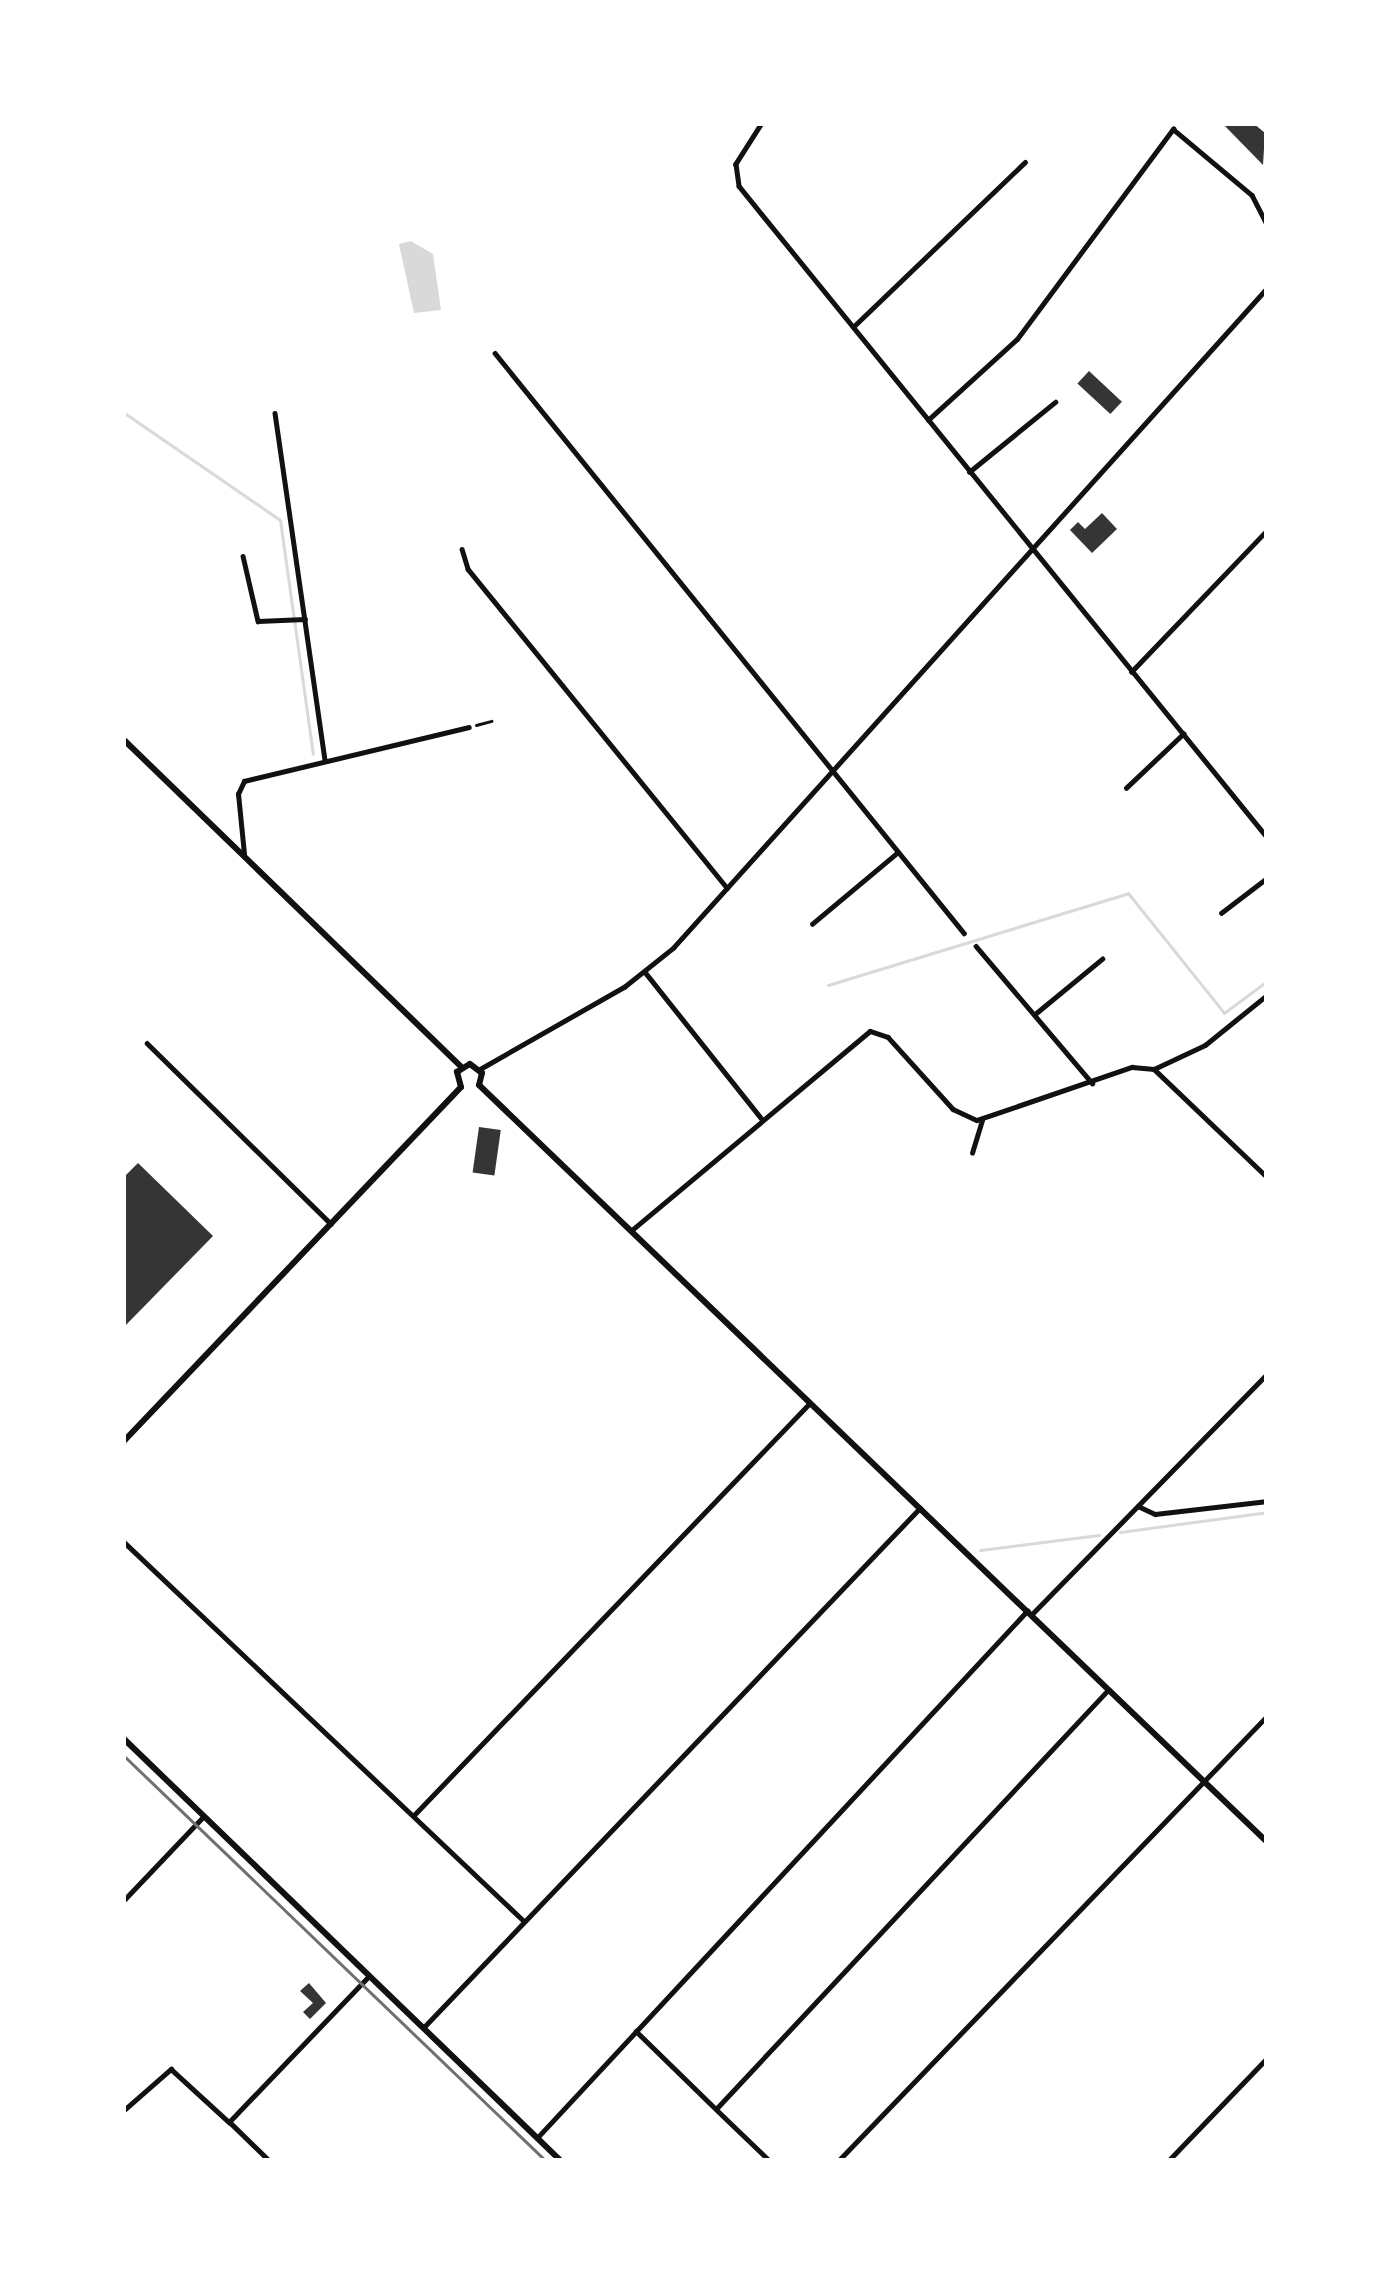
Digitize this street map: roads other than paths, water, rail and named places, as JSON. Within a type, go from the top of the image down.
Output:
[{"type":"street","points":[[762,123],[735,170],[739,186],[1267,837]]},
{"type":"street","points":[[928,420],[1017,339],[1173,129],[1252,195],[1267,224]]},
{"type":"street","points":[[853,327],[1025,162]]},
{"type":"street","points":[[123,739],[461,1066],[480,1069],[645,972],[727,888],[1029,548],[1266,292]]},
{"type":"street","points":[[495,353],[964,934]]},
{"type":"street","points":[[969,472],[1055,402]]},
{"type":"street","points":[[275,413],[325,759]]},
{"type":"street","points":[[1131,672],[1267,530]]},
{"type":"street","points":[[462,548],[468,569],[727,888]]},
{"type":"street","points":[[243,556],[258,621],[305,619]]},
{"type":"street","points":[[244,854],[241,784],[325,759],[469,727]]},
{"type":"street","points":[[1126,788],[1183,734]]},
{"type":"street","points":[[812,924],[897,853]]},
{"type":"street","points":[[1220,914],[1267,878]]},
{"type":"street","points":[[976,946],[1093,1083]]},
{"type":"street","points":[[1035,1014],[1102,958]]},
{"type":"street","points":[[645,972],[761,1118]]},
{"type":"street","points":[[632,1230],[761,1118],[873,1030],[898,1046],[953,1109],[982,1120],[1132,1067],[1154,1069],[1205,1045],[1267,995]]},
{"type":"street","points":[[147,1043],[332,1224]]},
{"type":"street","points":[[461,1066],[461,1087]]},
{"type":"street","points":[[479,1085],[480,1069]]},
{"type":"street","points":[[1154,1069],[1267,1178]]},
{"type":"street","points":[[123,1442],[461,1087],[479,1085],[1267,1842]]},
{"type":"street","points":[[972,1153],[982,1120]]},
{"type":"street","points":[[537,2138],[1029,1613],[1267,1373]]},
{"type":"street","points":[[414,1815],[811,1402]]},
{"type":"street","points":[[1137,1505],[1155,1514],[1267,1501]]},
{"type":"street","points":[[423,2028],[920,1508]]},
{"type":"street","points":[[123,1541],[526,1923]]},
{"type":"street","points":[[716,2109],[1108,1690]]},
{"type":"street","points":[[838,2161],[1267,1716]]},
{"type":"street","points":[[123,1738],[561,2161]]},
{"type":"street","points":[[123,1900],[203,1816]]},
{"type":"street","points":[[229,2122],[369,1976]]},
{"type":"street","points":[[636,2031],[770,2161]]},
{"type":"street","points":[[1168,2161],[1267,2058]]},
{"type":"street","points":[[123,2111],[171,2068],[269,2161]]},
{"type":"waterway","points":[[123,412],[280,520],[313,754]]},
{"type":"waterway","points":[[828,985],[1128,893],[1224,1013],[1267,981]]},
{"type":"waterway","points":[[1120,1532],[1267,1512]]},
{"type":"waterway","points":[[980,1550],[1099,1535]]},
{"type":"tram line","points":[[123,1755],[546,2161]]}]
